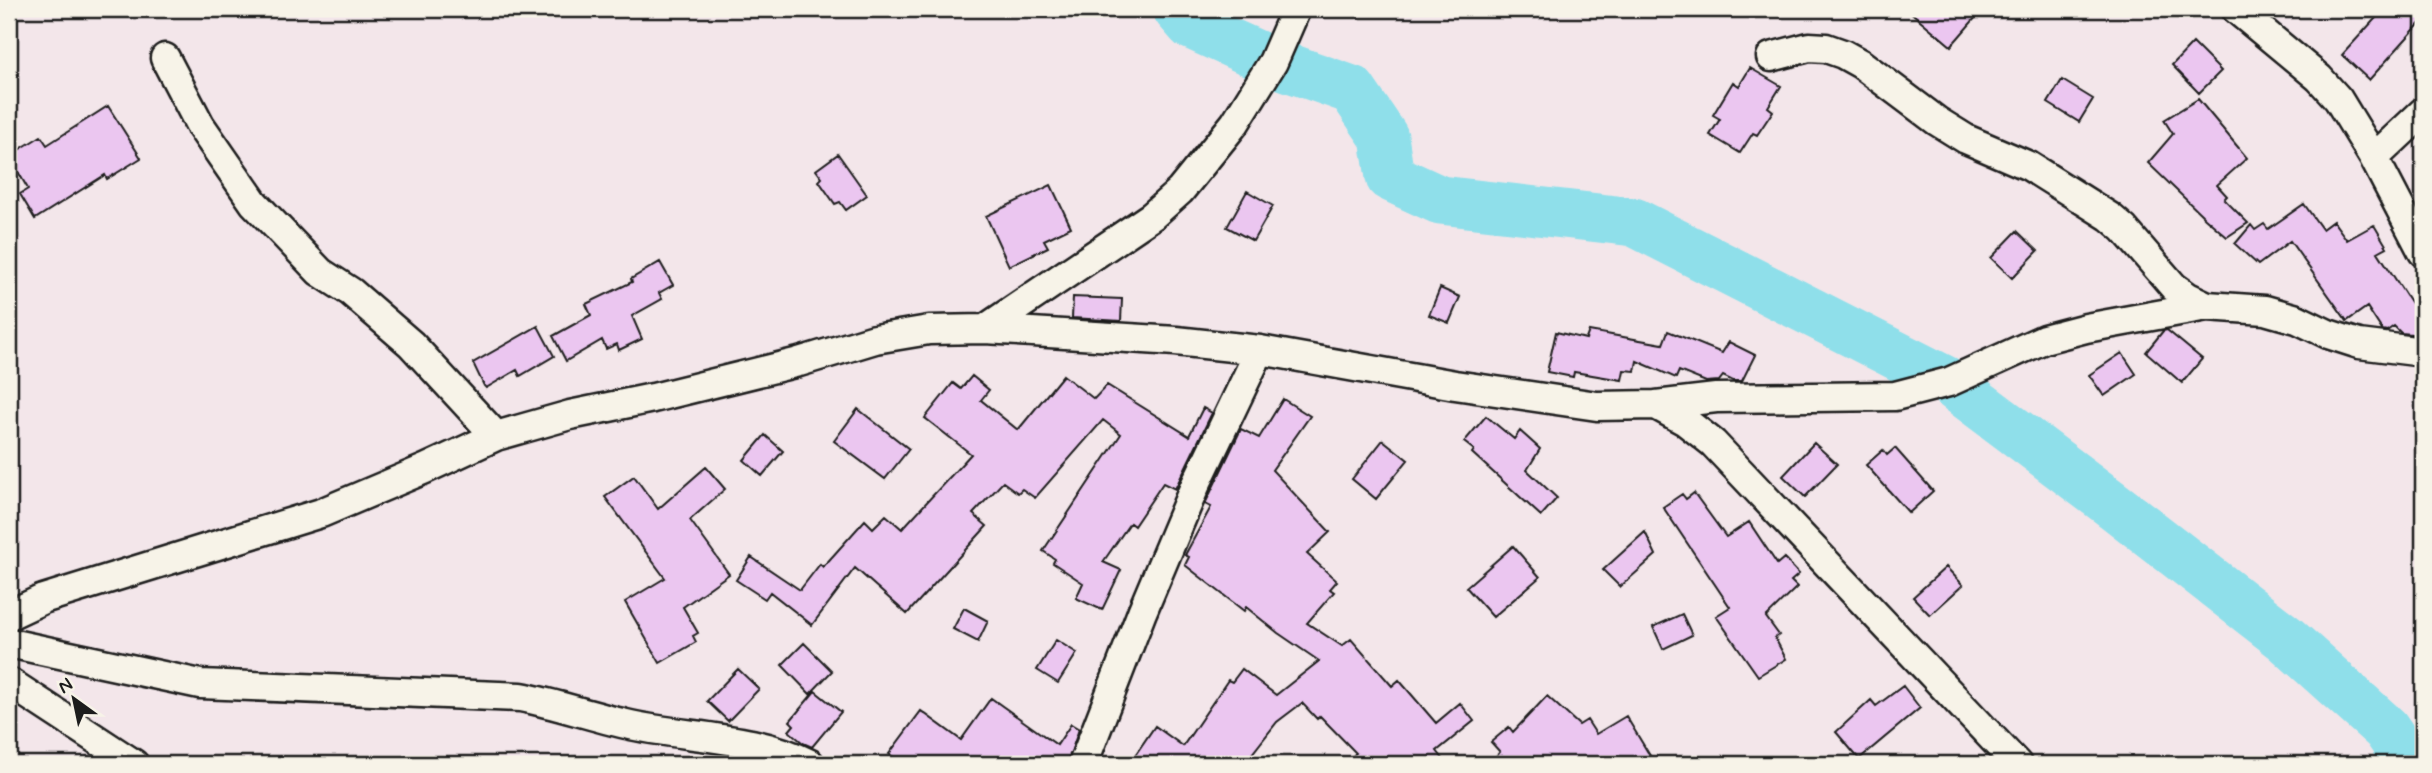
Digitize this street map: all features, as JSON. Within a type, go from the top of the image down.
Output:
[{"type":"street","points":[[985,329],[1152,216],[1180,191],[1235,122],[1273,62],[1296,9]]},
{"type":"street","points":[[2236,9],[2288,55],[2319,78],[2338,99],[2374,158],[2423,252]]},
{"type":"street","points":[[1771,57],[1809,47],[1826,48],[1861,64],[1937,121],[1966,139],[2029,166],[2110,217],[2175,287],[2207,306]]},
{"type":"street","points":[[165,58],[200,125],[254,203],[320,272],[357,296],[411,345],[496,436]]},
{"type":"street","points":[[2374,158],[2423,113]]},
{"type":"street","points":[[9,615],[43,599],[321,513],[496,436],[570,415],[653,398],[799,362],[875,339],[929,330],[985,329],[1176,341],[1261,350],[1455,385],[1584,404],[1656,405],[1716,398],[1895,396],[1949,383],[2044,339],[2086,328],[2207,306],[2265,310],[2297,319],[2328,334],[2359,344],[2423,352]]},
{"type":"street","points":[[1083,764],[1195,486],[1261,350]]},
{"type":"street","points":[[1656,405],[1685,421],[1713,443],[2017,764]]},
{"type":"street","points":[[9,643],[200,684],[521,697],[554,703],[624,724],[754,744],[810,764]]},
{"type":"street","points":[[9,682],[134,764]]},
{"type":"building","points":[[1907,9],[1983,9],[1951,46]]},
{"type":"building","points":[[2384,9],[2390,9],[2398,17],[2407,9],[2423,9],[2423,20],[2369,80],[2342,55]]},
{"type":"building","points":[[2193,43],[2221,71],[2199,93],[2172,65]]},
{"type":"building","points":[[1750,68],[1781,86],[1768,107],[1773,111],[1757,135],[1753,133],[1740,153],[1710,135],[1720,119],[1713,115],[1733,82],[1739,86]]},
{"type":"building","points":[[2062,80],[2093,99],[2079,122],[2048,103]]},
{"type":"building","points":[[2198,99],[2247,158],[2217,185],[2227,196],[2224,199],[2248,223],[2227,237],[2148,163],[2173,134],[2164,120]]},
{"type":"building","points":[[108,106],[141,158],[107,179],[105,175],[35,219],[20,194],[28,189],[9,156],[41,136],[47,145]]},
{"type":"building","points":[[838,154],[867,195],[846,210],[840,202],[835,204],[819,181],[822,178],[816,170]]},
{"type":"building","points":[[1051,185],[1071,227],[1044,240],[1048,247],[1009,266],[986,216]]},
{"type":"building","points":[[1247,191],[1273,206],[1253,241],[1227,227]]},
{"type":"building","points":[[2304,204],[2322,229],[2333,221],[2347,240],[2374,225],[2387,247],[2378,252],[2423,322],[2423,335],[2401,333],[2394,326],[2387,331],[2382,330],[2367,307],[2347,321],[2290,241],[2258,265],[2235,244],[2251,225],[2255,230],[2264,224],[2268,229]]},
{"type":"building","points":[[2017,231],[2038,251],[2012,278],[1991,258]]},
{"type":"building","points":[[660,262],[673,285],[659,293],[662,299],[632,316],[642,339],[619,350],[617,344],[606,349],[602,340],[566,361],[553,336],[591,315],[586,304],[632,282],[631,279]]},
{"type":"building","points":[[1440,288],[1460,297],[1449,323],[1429,315]]},
{"type":"building","points":[[1073,297],[1122,299],[1121,321],[1072,318]]},
{"type":"building","points":[[538,326],[554,356],[520,376],[517,370],[486,388],[473,363]]},
{"type":"building","points":[[2167,330],[2202,359],[2182,383],[2146,352],[2163,331]]},
{"type":"building","points":[[1589,331],[1663,344],[1668,331],[1722,353],[1729,342],[1755,355],[1742,381],[1733,381],[1723,376],[1719,381],[1706,382],[1679,371],[1676,378],[1637,361],[1635,371],[1624,370],[1622,380],[1574,372],[1573,377],[1547,372],[1556,332],[1586,339]]},
{"type":"building","points":[[2122,353],[2136,374],[2104,396],[2089,375]]},
{"type":"building","points":[[1063,375],[1094,399],[1107,385],[1189,436],[1203,408],[1212,413],[1175,489],[1163,483],[1134,526],[1130,523],[1103,562],[1121,570],[1102,610],[1076,598],[1083,583],[1053,563],[1055,559],[1043,551],[1121,434],[1103,420],[1035,498],[1022,489],[1018,493],[1003,482],[973,514],[987,526],[907,614],[855,568],[812,625],[770,592],[765,599],[736,580],[751,557],[800,590],[820,564],[823,567],[865,520],[873,528],[886,515],[902,529],[971,454],[925,418],[953,383],[961,389],[972,376],[989,390],[981,400],[1018,430]]},
{"type":"building","points":[[1283,399],[1310,416],[1272,470],[1330,532],[1307,554],[1337,581],[1330,589],[1334,592],[1307,623],[1342,646],[1351,639],[1392,686],[1399,680],[1436,723],[1460,703],[1474,721],[1437,751],[1447,764],[1344,764],[1356,753],[1320,716],[1317,719],[1302,703],[1277,722],[1244,764],[1129,764],[1155,726],[1183,746],[1228,680],[1232,682],[1242,669],[1276,695],[1319,661],[1246,607],[1244,611],[1185,565],[1189,557],[1185,555],[1211,507],[1205,504],[1241,429],[1259,438]]},
{"type":"building","points":[[858,409],[909,449],[885,479],[834,441]]},
{"type":"building","points":[[1486,416],[1514,439],[1520,431],[1540,449],[1527,470],[1557,498],[1541,516],[1472,453],[1474,450],[1464,442]]},
{"type":"building","points":[[765,435],[783,451],[762,476],[744,460]]},
{"type":"building","points":[[1383,440],[1408,460],[1376,499],[1352,479]]},
{"type":"building","points":[[1814,443],[1837,464],[1805,497],[1783,476]]},
{"type":"building","points":[[1895,448],[1933,491],[1909,513],[1866,465],[1883,450],[1887,455]]},
{"type":"building","points":[[706,467],[725,489],[690,520],[729,574],[683,607],[698,633],[693,636],[696,642],[660,663],[625,602],[665,578],[605,497],[634,476],[658,509]]},
{"type":"building","points":[[1694,493],[1726,537],[1749,522],[1777,564],[1784,558],[1799,574],[1791,581],[1797,587],[1766,617],[1779,635],[1775,638],[1786,659],[1758,676],[1716,616],[1730,607],[1663,507],[1682,494],[1686,499]]},
{"type":"building","points":[[1645,532],[1656,555],[1620,587],[1603,570]]},
{"type":"building","points":[[1513,546],[1540,577],[1493,617],[1466,587]]},
{"type":"building","points":[[1946,567],[1963,585],[1930,615],[1913,597]]},
{"type":"building","points":[[964,608],[988,621],[978,642],[953,629]]},
{"type":"building","points":[[1682,614],[1692,635],[1663,649],[1653,627]]},
{"type":"building","points":[[1056,640],[1077,653],[1058,683],[1037,670]]},
{"type":"building","points":[[804,643],[832,671],[810,694],[782,665]]},
{"type":"building","points":[[738,669],[759,689],[728,721],[707,701]]},
{"type":"building","points":[[1903,686],[1920,708],[1859,759],[1836,732],[1871,700],[1876,706]]},
{"type":"building","points":[[815,691],[841,712],[812,747],[789,731],[794,725],[790,721]]},
{"type":"building","points":[[1547,696],[1579,725],[1587,720],[1596,734],[1626,716],[1655,764],[1488,764],[1500,752],[1491,742],[1509,727],[1513,732]]},
{"type":"building","points":[[991,698],[1057,745],[1071,724],[1079,729],[1067,764],[904,764],[889,754],[921,711],[961,740]]},
{"type":"waterway","points":[[1177,9],[1191,25],[1273,62],[1352,90],[1384,137],[1390,177],[1440,200],[1634,222],[1949,382],[2285,638],[2386,729],[2410,764]]}]
